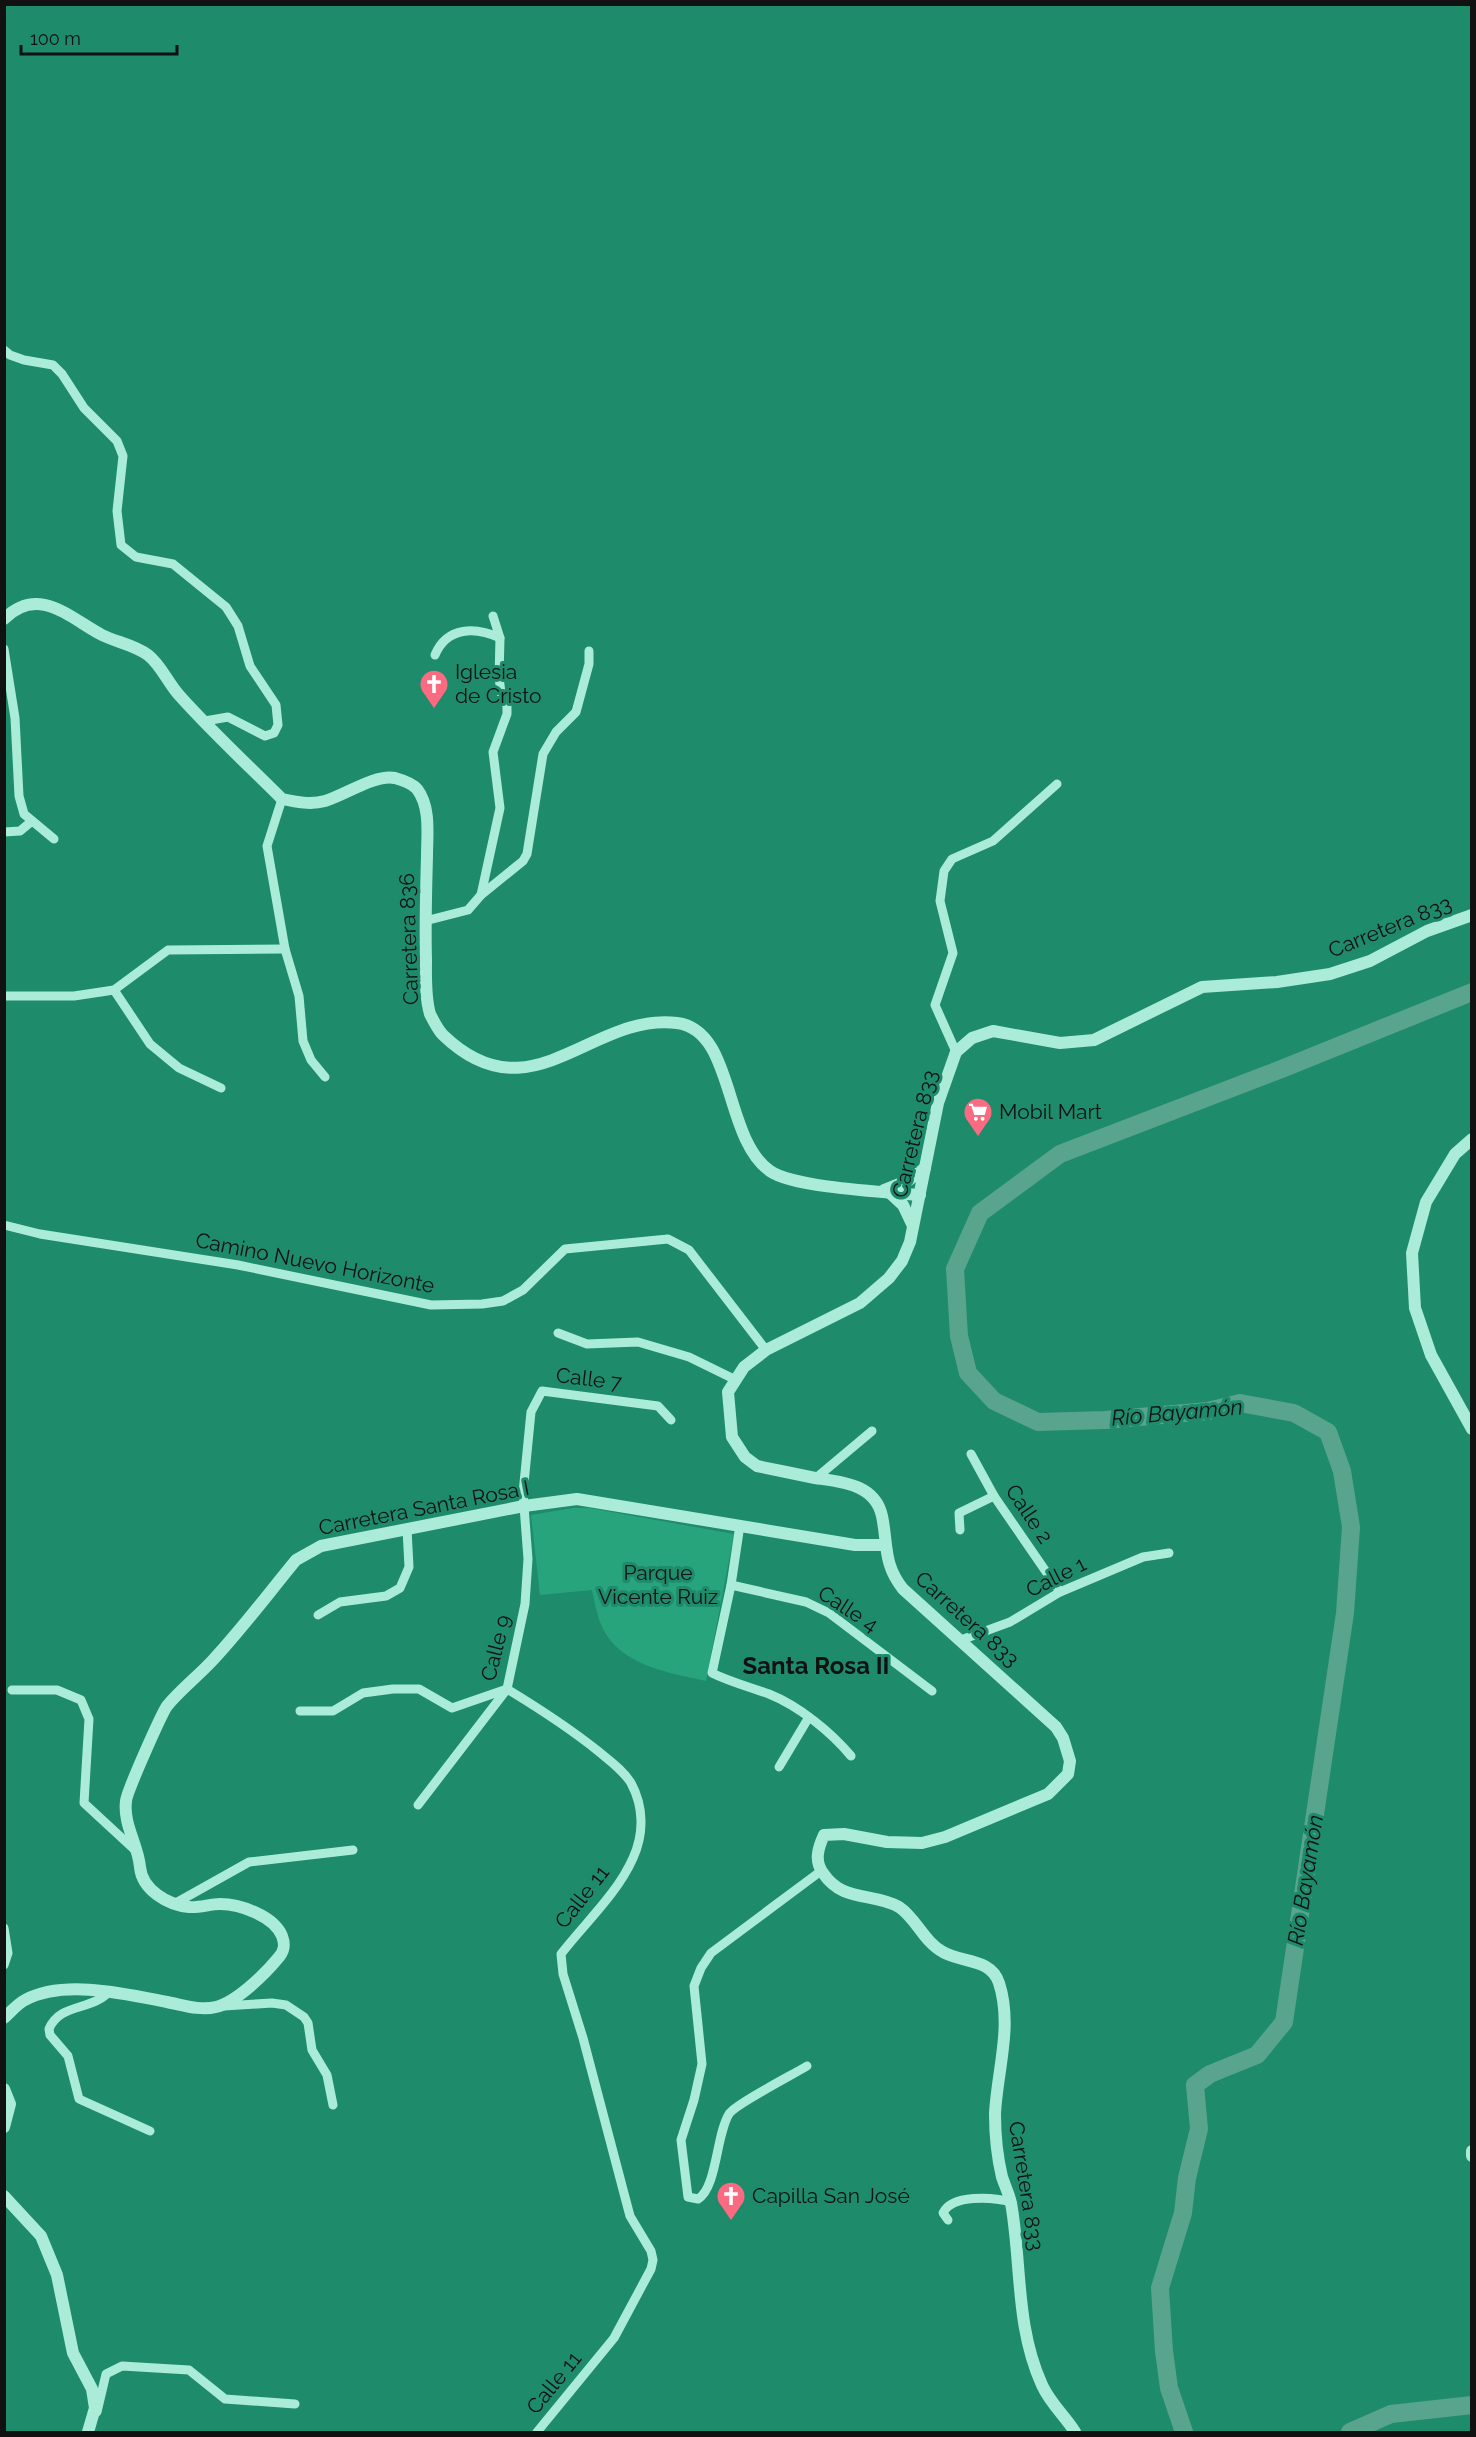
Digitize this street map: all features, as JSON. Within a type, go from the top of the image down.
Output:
[{"type":"street","points":[[4,350],[24,360],[53,365],[62,374],[84,408],[117,441],[123,456],[117,511],[121,545],[136,558],[173,564],[226,607],[238,626],[250,666],[276,705],[278,725],[274,733],[265,736],[228,717],[205,721]]},
{"type":"street","points":[[4,619],[23,607],[38,604],[51,605],[104,636],[148,655],[177,693],[282,799],[267,846],[285,949],[299,996],[303,1041],[311,1060],[325,1077]]},
{"type":"street","points":[[481,895],[500,808],[493,752],[507,714],[499,677],[500,638],[493,616]]},
{"type":"street","points":[[435,655],[444,640],[458,632],[484,631],[500,638]]},
{"type":"street","points":[[4,649],[15,718],[19,796],[24,814],[54,839]]},
{"type":"street","points":[[425,921],[468,910],[481,895],[523,861],[543,754],[556,732],[576,712],[589,651]]},
{"type":"street","name":"Carretera 836","points":[[282,799],[302,803],[324,801],[382,778],[394,778],[417,789],[425,807],[428,824],[425,921],[426,985],[430,1014],[441,1032],[469,1054],[482,1061],[507,1068],[537,1066],[641,1024],[679,1023],[701,1034],[716,1052],[741,1132],[753,1154],[770,1171],[797,1181],[920,1195]]},
{"type":"street","points":[[957,1053],[935,1005],[953,953],[940,902],[944,871],[952,860],[993,841],[1057,784]]},
{"type":"street","points":[[4,832],[20,831],[32,821]]},
{"type":"street","name":"Carretera 833","points":[[1075,2433],[1067,2420],[1055,2408],[1042,2386],[1027,2345],[1018,2282],[1018,2256],[1011,2202],[1002,2177],[996,2145],[995,2112],[1004,2037],[999,1982],[986,1965],[951,1957],[941,1952],[930,1943],[901,1908],[887,1902],[841,1892],[820,1871],[817,1854],[824,1835],[844,1834],[887,1842],[922,1843],[945,1837],[1048,1794],[1068,1774],[1069,1752],[1056,1727],[903,1589],[894,1578],[884,1545],[882,1514],[871,1495],[847,1482],[757,1466],[745,1457],[732,1437],[728,1392],[744,1367],[766,1350],[860,1303],[889,1278],[902,1262],[913,1226],[938,1103],[957,1053],[972,1038],[993,1031],[1060,1043],[1094,1040],[1202,987],[1277,982],[1330,974],[1370,961],[1426,931],[1472,915]]},
{"type":"street","points":[[4,996],[74,996],[114,990],[168,950],[285,949]]},
{"type":"street","points":[[114,990],[150,1044],[179,1068],[221,1088]]},
{"type":"street","points":[[1472,1139],[1455,1154],[1426,1202],[1412,1253],[1414,1308],[1431,1355],[1472,1429]]},
{"type":"street","points":[[884,1191],[909,1180],[925,1168]]},
{"type":"street","points":[[884,1191],[903,1204],[913,1226]]},
{"type":"street","name":"Camino Nuevo Horizonte","points":[[4,1225],[40,1234],[238,1265],[431,1305],[482,1304],[503,1301],[523,1290],[565,1249],[668,1239],[689,1251],[766,1350]]},
{"type":"street","points":[[558,1333],[587,1344],[638,1342],[689,1357],[736,1380]]},
{"type":"street","name":"Calle 7","points":[[524,1506],[523,1493],[531,1412],[542,1391],[658,1406],[671,1420]]},
{"type":"street","points":[[816,1478],[872,1431]]},
{"type":"street","name":"Calle 2","points":[[971,1454],[994,1496],[1060,1592]]},
{"type":"street","points":[[960,1530],[959,1513],[994,1496]]},
{"type":"street","name":"Carretera Santa Rosa I","points":[[174,1904],[157,1895],[145,1881],[141,1872],[139,1854],[127,1825],[126,1800],[167,1707],[213,1660],[296,1560],[321,1546],[524,1506],[578,1499],[855,1545],[884,1545]]},
{"type":"street","name":"Calle 9","points":[[417,1805],[507,1689],[525,1604],[528,1531],[524,1506]]},
{"type":"street","points":[[740,1525],[731,1585],[712,1674],[771,1695],[809,1717],[837,1739],[851,1756]]},
{"type":"street","points":[[318,1615],[340,1602],[386,1596],[400,1588],[409,1567],[407,1529]]},
{"type":"street","name":"Calle 1","points":[[961,1640],[1010,1622],[1060,1592],[1143,1557],[1169,1554]]},
{"type":"street","name":"Calle 4","points":[[731,1585],[806,1602],[829,1613],[932,1690]]},
{"type":"street","points":[[300,1711],[333,1711],[363,1693],[393,1689],[419,1689],[452,1708],[507,1689]]},
{"type":"street","name":"Calle 11","points":[[507,1689],[556,1718],[617,1766],[631,1783],[639,1804],[642,1822],[633,1859],[612,1893],[561,1954],[563,1974],[583,2038],[628,2208],[651,2251],[653,2260],[641,2292],[615,2338],[537,2433]]},
{"type":"street","points":[[12,1690],[57,1690],[81,1700],[89,1719],[84,1803],[139,1854]]},
{"type":"street","points":[[779,1767],[809,1717]]},
{"type":"street","points":[[174,1904],[249,1862],[353,1850]]},
{"type":"street","points":[[807,2066],[730,2112],[720,2138],[707,2192],[698,2199],[688,2197],[681,2140],[694,2100],[702,2064],[694,1986],[701,1968],[711,1953],[820,1871]]},
{"type":"street","points":[[174,1904],[190,1907],[223,1904],[248,1909],[266,1919],[280,1931],[285,1943],[282,1954],[258,1980],[219,2006]]},
{"type":"street","points":[[4,1928],[8,1953],[4,1965]]},
{"type":"street","points":[[4,2018],[22,2001],[39,1993],[69,1990],[109,1992],[205,2009],[272,2002],[286,2006],[304,2017],[308,2023],[312,2050],[327,2075],[333,2105]]},
{"type":"street","points":[[109,1992],[98,2000],[59,2014],[52,2020],[49,2028],[50,2035],[68,2056],[79,2099],[150,2131]]},
{"type":"street","points":[[4,2089],[10,2104],[4,2127]]},
{"type":"street","points":[[1472,2151],[1472,2156]]},
{"type":"street","points":[[4,2196],[41,2236],[57,2275],[73,2353],[92,2389],[95,2408],[89,2431]]},
{"type":"street","points":[[948,2220],[944,2213],[946,2206],[954,2201],[994,2198],[1011,2202]]},
{"type":"street","points":[[89,2431],[95,2424],[106,2374],[122,2366],[189,2370],[225,2399],[295,2404]]},
{"type":"green space","name":"Parque Vicente Ruiz","points":[[573,1508],[589,1508],[734,1534],[706,1681],[651,1667],[626,1654],[615,1645],[603,1629],[592,1590],[540,1595],[531,1515]]},
{"type":"waterway","name":"Río Bayamón","points":[[1184,2432],[1169,2388],[1160,2288],[1183,2213],[1187,2178],[1199,2129],[1195,2085],[1210,2074],[1257,2055],[1284,2022],[1345,1613],[1351,1527],[1342,1471],[1328,1432],[1294,1413],[1240,1403],[1208,1411],[1105,1420],[1038,1422],[994,1401],[968,1373],[959,1336],[955,1269],[980,1213],[1060,1154],[1284,1068],[1472,992]]},
{"type":"waterway","name":"Río Bayamón","points":[[1350,2432],[1391,2414],[1472,2405]]},
{"type":"place","name":"Iglesia de Cristo","points":[[434,710]]},
{"type":"place","name":"Mobil Mart","points":[[978,1138]]},
{"type":"place","name":"Capilla San José","points":[[731,2222]]},
{"type":"district","name":"Santa Rosa II","points":[[816,1666]]}]
